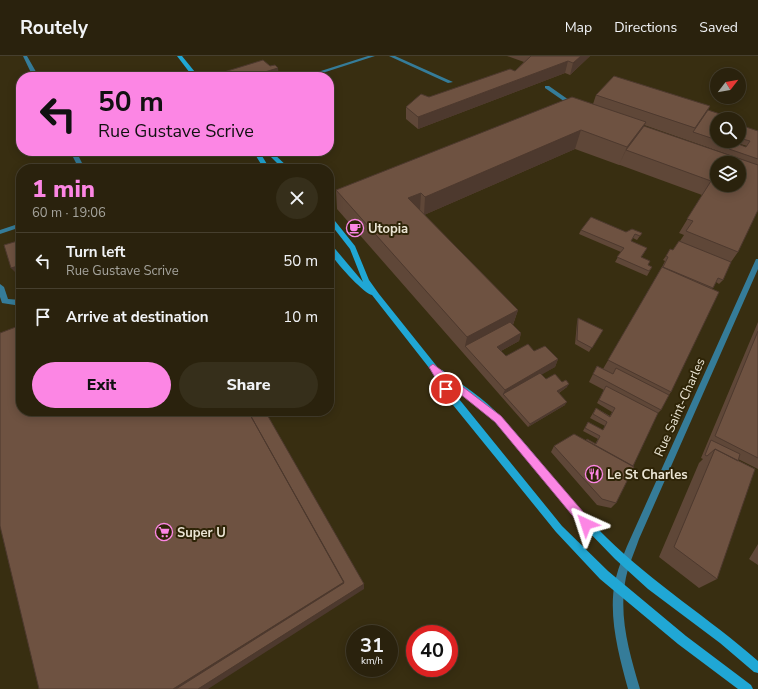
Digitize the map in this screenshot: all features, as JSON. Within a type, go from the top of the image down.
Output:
[{"type":"street","points":[[25,56],[33,72]]},
{"type":"street","points":[[179,56],[192,72]]},
{"type":"street","points":[[319,72],[350,61],[373,56]]},
{"type":"street","points":[[391,56],[450,82]]},
{"type":"street","points":[[547,87],[577,108]]},
{"type":"street","points":[[273,156],[282,164]]},
{"type":"street","points":[[334,224],[353,248],[366,281],[376,296],[433,367],[456,402],[551,519],[591,563],[619,588],[682,640],[746,689]]},
{"type":"street","points":[[0,232],[16,227]]},
{"type":"street","points":[[334,252],[356,280],[376,296]]},
{"type":"street","name":"Rue Saint-Charles","points":[[634,689],[619,620],[619,588],[625,563],[635,538],[754,279],[758,261]]},
{"type":"street","points":[[0,287],[5,301],[16,302]]},
{"type":"street","points":[[433,367],[498,419],[577,515],[625,563],[745,656],[758,668]]},
{"type":"building","points":[[531,56],[581,56],[573,63],[568,61],[418,117],[406,107],[421,94],[429,97],[510,69],[515,71]]},
{"type":"building","points":[[263,60],[270,66],[275,65],[278,68],[265,72],[224,72]]},
{"type":"building","points":[[614,76],[710,106],[695,128],[596,95]]},
{"type":"building","points":[[572,97],[646,122],[627,147],[581,130],[425,197],[421,193],[408,198],[518,310],[467,337],[336,190]]},
{"type":"building","points":[[708,110],[714,112],[710,112],[710,138],[693,132]]},
{"type":"building","points":[[644,126],[732,156],[710,156],[710,181],[626,150]]},
{"type":"building","points":[[746,127],[758,131],[758,159],[729,149],[746,148],[750,141],[746,140]]},
{"type":"building","points":[[746,161],[758,165],[758,210],[738,252],[686,231],[693,221],[687,219],[710,183],[710,192],[746,192]]},
{"type":"building","points":[[591,217],[626,232],[632,229],[642,233],[640,236],[635,234],[631,241],[647,248],[641,257],[650,261],[648,265],[652,267],[649,271],[617,257],[624,248],[581,230]]},
{"type":"building","points":[[16,241],[16,266],[11,268],[4,245]]},
{"type":"building","points":[[679,241],[731,262],[723,280],[718,278],[713,288],[663,267],[670,249],[673,250]]},
{"type":"building","points":[[662,267],[719,292],[671,392],[608,360]]},
{"type":"building","points":[[578,318],[603,330],[592,348],[577,340]]},
{"type":"building","points":[[510,322],[521,333],[497,347],[506,356],[528,344],[534,351],[545,346],[558,359],[505,390],[465,346]]},
{"type":"building","name":"Super U","points":[[16,327],[16,416],[251,416],[344,582],[173,689],[39,689],[0,526],[0,333]]},
{"type":"building","points":[[758,331],[758,458],[715,436]]},
{"type":"building","points":[[597,366],[613,374],[616,368],[669,395],[661,410],[593,374]]},
{"type":"building","points":[[540,373],[546,379],[555,374],[562,382],[566,380],[569,384],[557,391],[567,402],[530,424],[503,394]]},
{"type":"building","points":[[606,386],[658,413],[633,466],[586,440],[587,439],[596,444],[600,436],[585,428],[588,422],[603,430],[607,422],[593,414],[596,408],[610,417],[615,408],[599,400]]},
{"type":"building","points":[[251,416],[268,416],[364,584],[198,689],[176,689],[344,583]]},
{"type":"building","points":[[574,434],[634,467],[616,503],[602,499],[554,446]]},
{"type":"building","points":[[711,440],[740,454],[738,461],[715,449],[707,456],[705,455]]},
{"type":"building","points":[[715,449],[755,469],[717,579],[674,547]]},
{"type":"place","name":"Utopia","points":[[355,228]]},
{"type":"place","name":"Le St Charles","points":[[594,474]]},
{"type":"place","name":"Super U","points":[[164,532]]},
{"type":"route","points":[[446,389],[433,367],[498,419],[586,524]]}]
